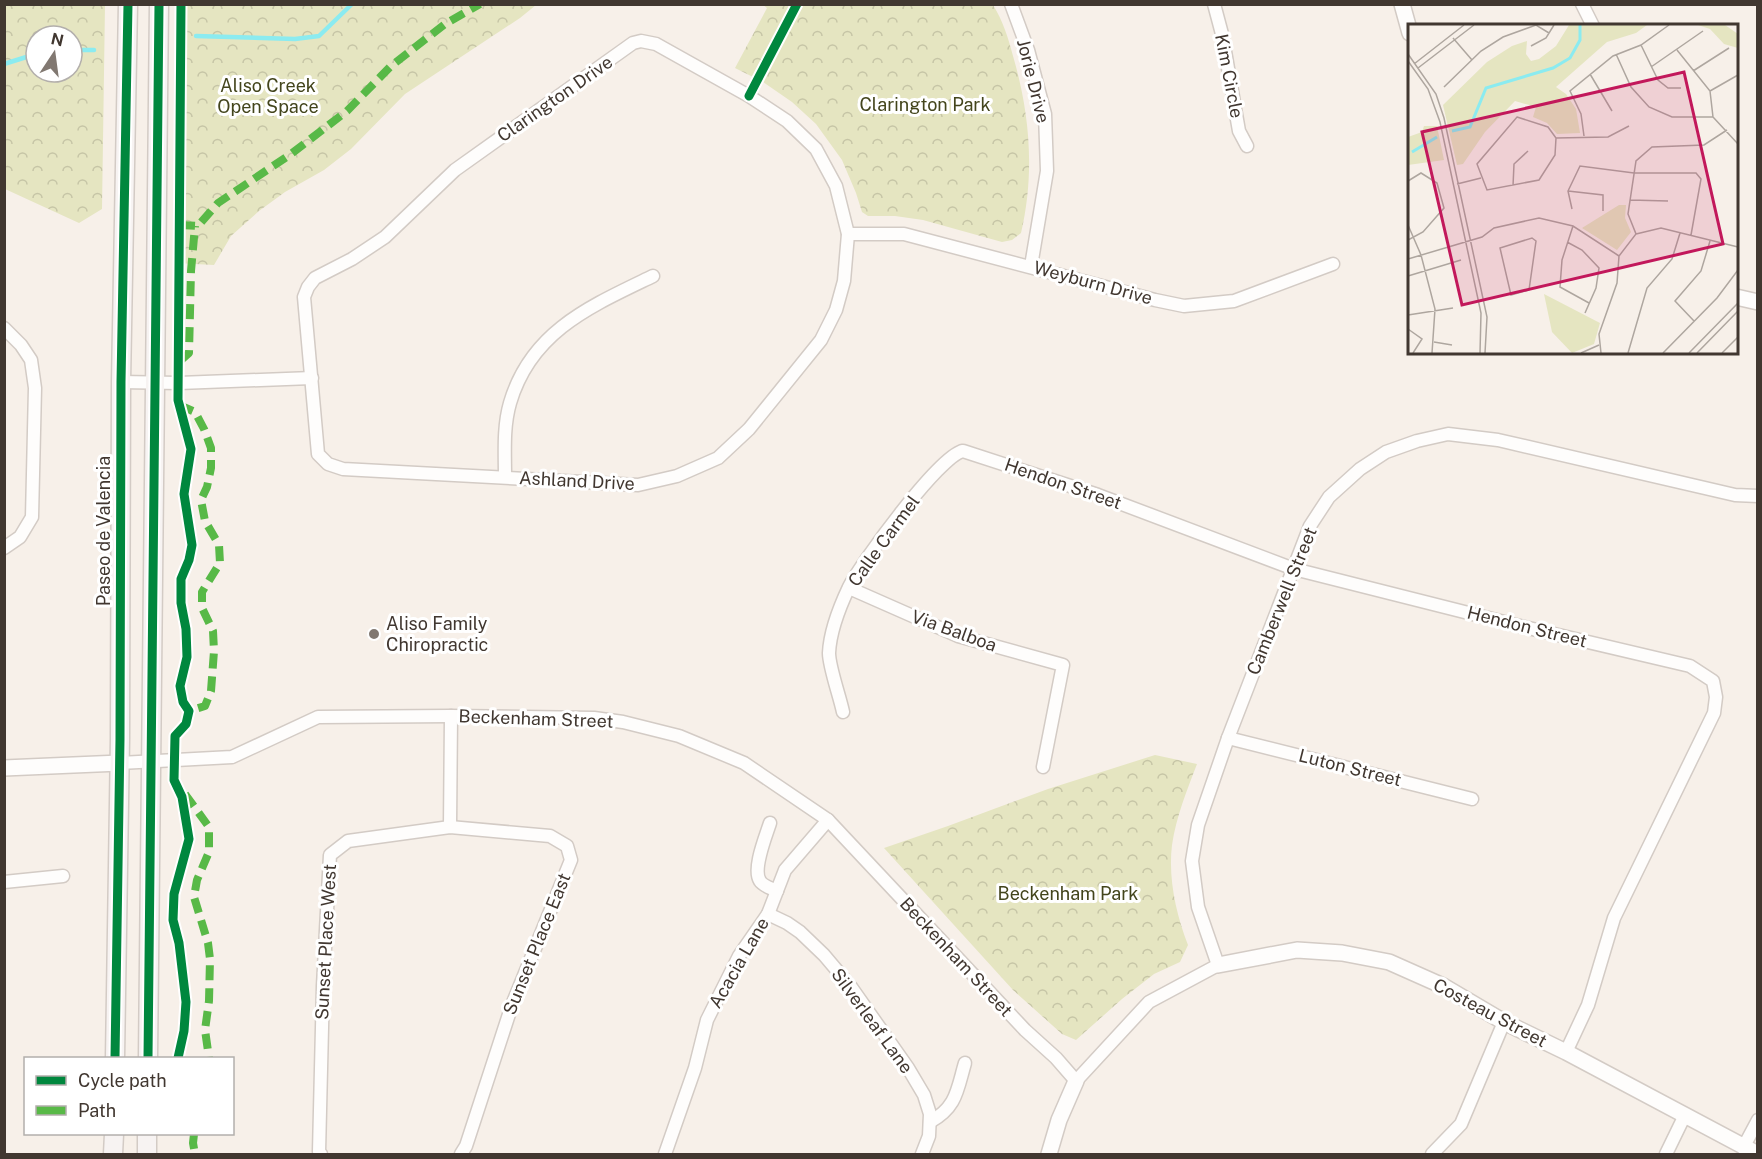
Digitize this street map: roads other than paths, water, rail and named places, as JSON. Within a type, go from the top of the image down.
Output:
[{"type":"main road","name":"Paseo de Valencia","points":[[115,1057],[120,763],[121,382],[128,4]]},
{"type":"main road","points":[[148,1057],[159,4]]},
{"type":"main road","points":[[113,1155],[114,1135]]},
{"type":"main road","points":[[147,1135],[147,1155]]},
{"type":"street","name":"Jorie Drive","points":[[1011,4],[1028,50],[1045,114],[1047,171],[1031,266]]},
{"type":"street","name":"Kim Circle","points":[[1214,4],[1222,34],[1239,131],[1248,146]]},
{"type":"street","points":[[1402,4],[1408,26]]},
{"type":"street","points":[[1582,4],[1592,24]]},
{"type":"street","name":"Clarington Drive","points":[[312,378],[304,297],[308,287],[315,279],[352,259],[385,237],[456,170],[633,43],[656,44],[749,96],[787,122],[816,149],[836,186],[848,234]]},
{"type":"street","name":"Weyburn Drive","points":[[848,234],[904,234],[1184,306],[1234,301],[1333,264]]},
{"type":"street","name":"Ashland Drive","points":[[312,378],[318,454],[328,464],[343,469],[638,485],[677,476],[718,458],[749,429],[821,340],[836,310],[844,281],[848,234]]},
{"type":"street","points":[[505,477],[505,433],[510,404],[523,371],[545,340],[580,314],[653,276]]},
{"type":"street","points":[[1738,297],[1758,302]]},
{"type":"street","points":[[4,328],[21,345],[31,360],[35,388],[32,517],[29,526],[20,537],[4,548]]},
{"type":"street","points":[[121,382],[312,378]]},
{"type":"street","name":"Camberwell Street","points":[[1218,965],[1198,907],[1192,861],[1198,825],[1228,738],[1310,526],[1329,497],[1360,469],[1386,452],[1417,441],[1448,434],[1498,440],[1735,495],[1758,496]]},
{"type":"street","name":"Hendon Street","points":[[956,453],[969,451],[1098,495],[1293,569],[1690,666],[1713,681],[1716,697],[1714,712],[1614,918],[1588,1005],[1566,1052]]},
{"type":"street","name":"Calle Carmel","points":[[843,712],[829,654],[836,620],[849,588],[862,565],[933,474],[956,453]]},
{"type":"street","name":"Via Balboa","points":[[849,588],[958,636],[1063,666],[1043,766]]},
{"type":"street","points":[[450,827],[451,716]]},
{"type":"street","name":"Beckenham Street","points":[[120,763],[231,757],[318,717],[594,718],[623,722],[679,736],[744,763],[828,820],[1025,1030],[1056,1058],[1076,1081]]},
{"type":"street","name":"Luton Street","points":[[1228,738],[1472,799]]},
{"type":"street","points":[[4,768],[75,763],[120,763]]},
{"type":"street","name":"Acacia Lane","points":[[665,1155],[695,1068],[707,1020],[739,956],[768,915],[785,870],[828,820]]},
{"type":"street","points":[[770,823],[757,865],[757,875],[764,885],[777,891]]},
{"type":"street","name":"Sunset Place West","points":[[321,1155],[323,986],[330,855],[348,841],[450,827]]},
{"type":"street","name":"Sunset Place East","points":[[450,827],[549,836],[567,846],[571,860],[512,1005],[461,1155]]},
{"type":"street","points":[[4,882],[63,876]]},
{"type":"street","name":"Silverleaf Lane","points":[[768,915],[787,923],[813,943],[851,987],[908,1068],[924,1095],[930,1122],[929,1136],[922,1155]]},
{"type":"street","name":"Costeau Street","points":[[1218,965],[1298,950],[1354,955],[1389,962],[1443,986],[1504,1022],[1566,1052],[1750,1151],[1758,1120]]},
{"type":"street","points":[[1049,1155],[1059,1120],[1076,1081],[1149,1002],[1218,965]]},
{"type":"street","points":[[1432,1155],[1461,1124],[1504,1022]]},
{"type":"street","points":[[930,1122],[942,1116],[952,1106],[965,1063]]},
{"type":"street","points":[[1666,1155],[1684,1117]]},
{"type":"waterway","points":[[196,36],[295,39],[319,36],[352,4]]},
{"type":"waterway","points":[[84,50],[94,50]]},
{"type":"waterway","points":[[4,64],[24,58]]},
{"type":"place","name":"Aliso Family Chiropractic","points":[[374,634]]},
{"type":"park label","name":"Aliso Creek Open Space","points":[[268,96]]},
{"type":"park label","name":"Clarington Park","points":[[925,105]]},
{"type":"park label","name":"Beckenham Park","points":[[1068,894]]}]
